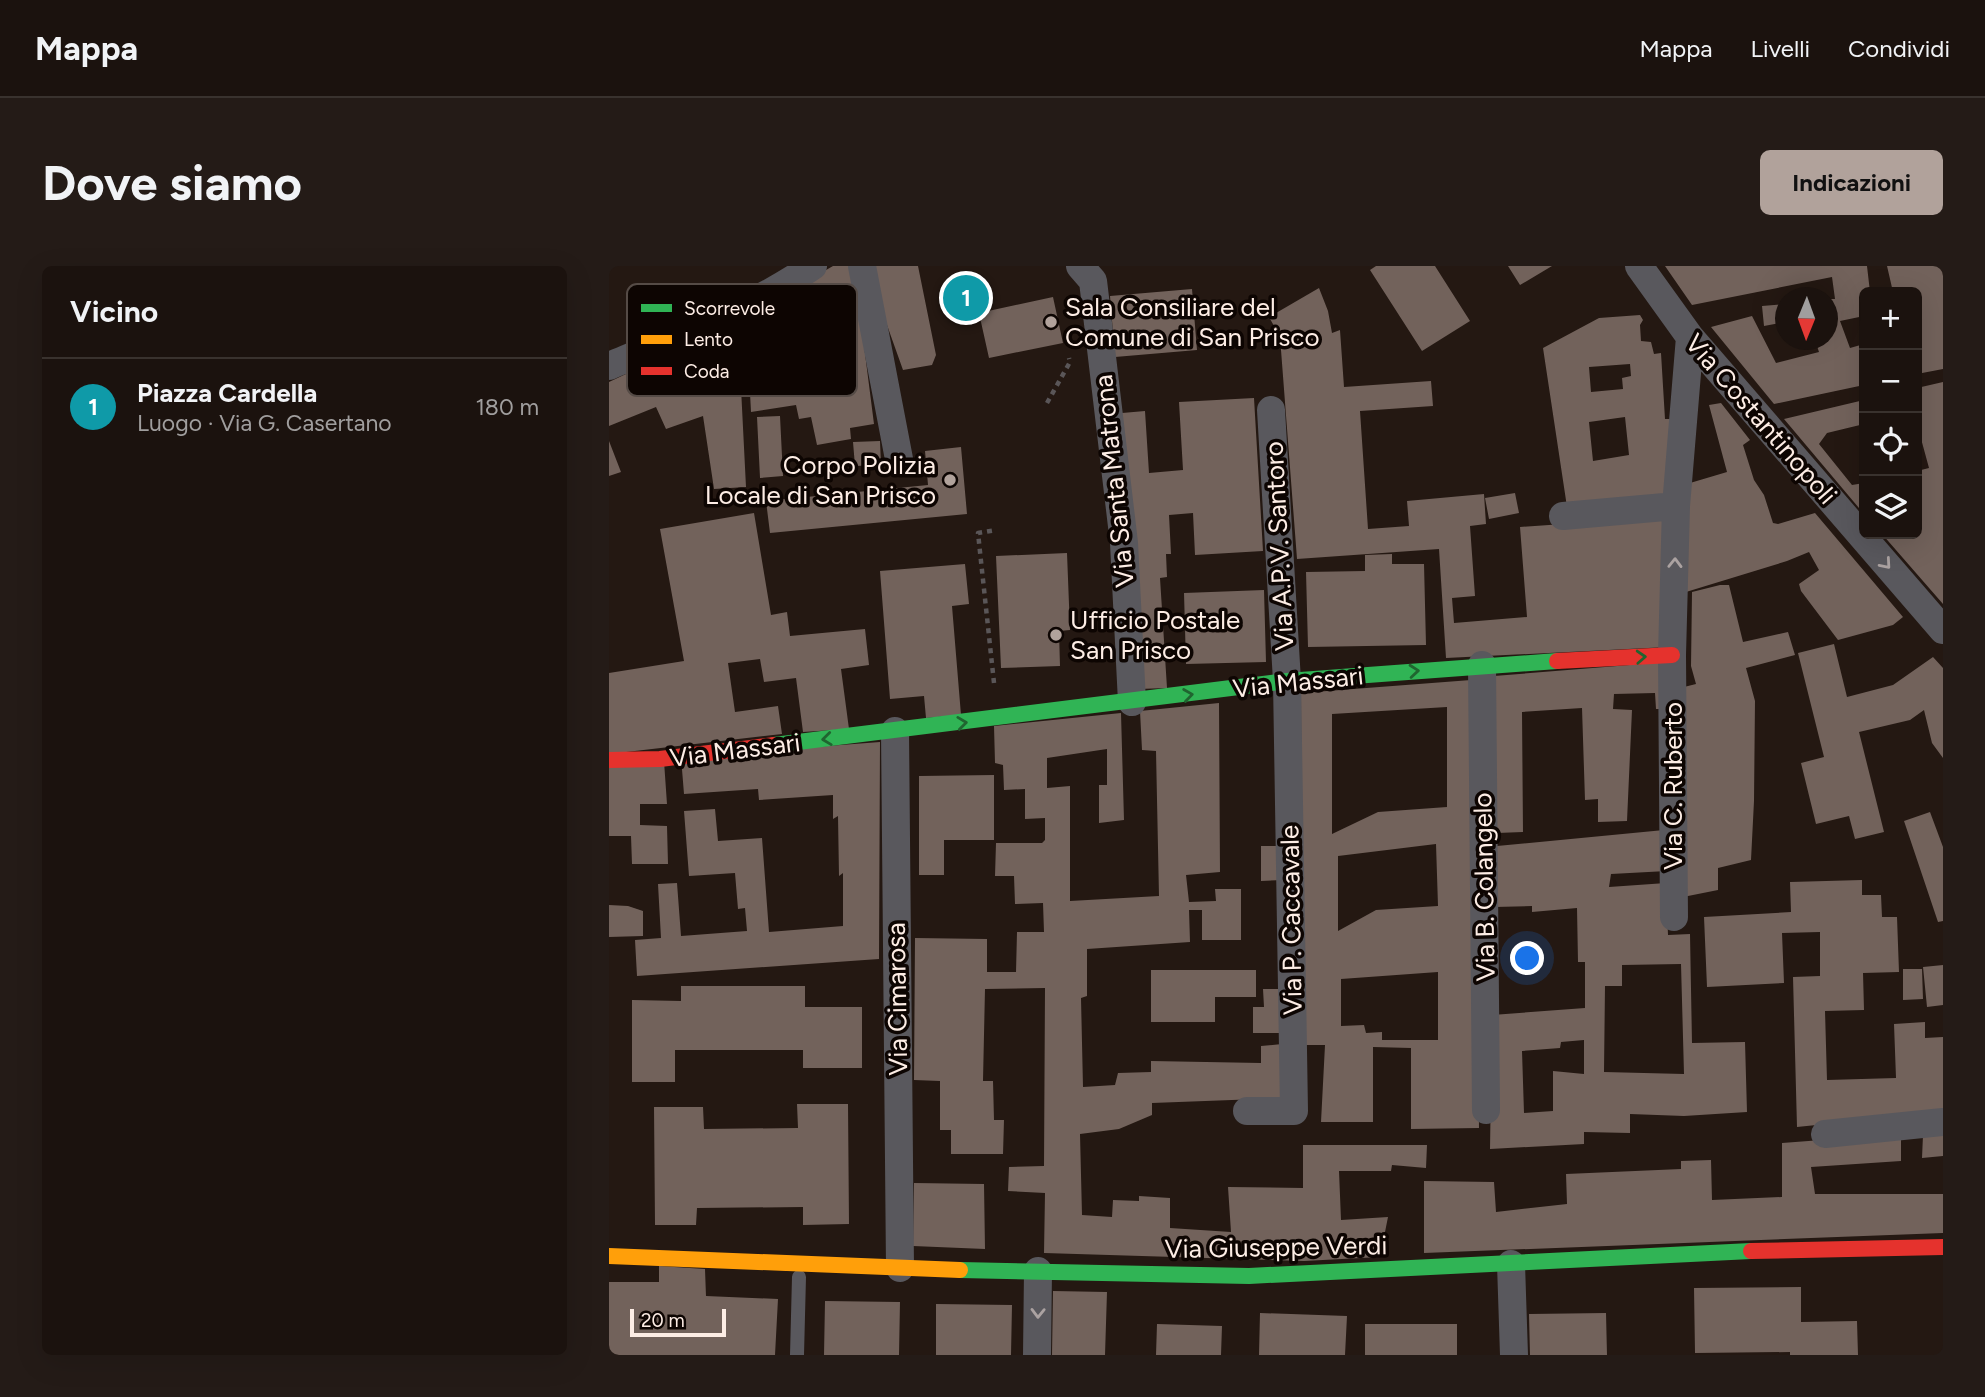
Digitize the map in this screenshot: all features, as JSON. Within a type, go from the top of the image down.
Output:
[{"type":"street","points":[[784,284],[813,266]]},
{"type":"street","points":[[862,266],[899,459]]},
{"type":"street","name":"Via Santa Matrona","points":[[1080,266],[1093,281],[1124,543],[1132,702]]},
{"type":"street","name":"Via Costantinopoli","points":[[1639,266],[1690,337],[1943,630]]},
{"type":"street","points":[[1672,655],[1676,506],[1690,337]]},
{"type":"street","points":[[609,366],[627,358]]},
{"type":"street","name":"Via A.P.V. Santoro","points":[[1271,410],[1287,681]]},
{"type":"street","points":[[1563,516],[1676,506]]},
{"type":"street","name":"Via Massari","points":[[609,760],[660,759],[1287,681],[1482,665],[1672,655]]},
{"type":"street","name":"Via C. Ruberto","points":[[1672,655],[1674,917]]},
{"type":"street","name":"Via B. Colangelo","points":[[1482,665],[1486,1110]]},
{"type":"street","name":"Via P. Caccavale","points":[[1247,1111],[1294,1111],[1287,681]]},
{"type":"street","name":"Via Cimarosa","points":[[895,731],[900,1268]]},
{"type":"street","points":[[1825,1134],[1943,1122]]},
{"type":"street","name":"Via Giuseppe Verdi","points":[[609,1256],[900,1268],[1249,1276],[1761,1250],[1943,1247]]},
{"type":"street","points":[[1511,1264],[1514,1355]]},
{"type":"street","points":[[1037,1355],[1038,1271]]},
{"type":"lane","points":[[797,1355],[799,1277]]},
{"type":"path","points":[[1047,403],[1070,362]]},
{"type":"path","points":[[996,530],[978,533],[998,719]]},
{"type":"building","points":[[833,266],[918,266],[936,355],[932,365],[903,370],[872,283],[857,291],[857,284],[802,284]]},
{"type":"building","points":[[1376,266],[1435,266],[1470,321],[1422,351],[1370,270]]},
{"type":"building","points":[[1508,266],[1552,266],[1520,285]]},
{"type":"building","points":[[1665,266],[1867,266],[1869,287],[1859,287],[1859,317],[1840,321],[1850,348],[1859,345],[1859,386],[1774,404],[1711,327],[1752,316],[1776,363],[1819,352],[1818,350],[1838,350],[1838,287],[1833,287],[1832,277],[1692,305]]},
{"type":"building","points":[[1887,266],[1943,266],[1943,369],[1922,373],[1922,287],[1892,287]]},
{"type":"building","points":[[1319,288],[1328,311],[1332,333],[1340,330],[1344,387],[1431,381],[1433,406],[1360,411],[1368,529],[1409,526],[1407,501],[1484,494],[1486,524],[1470,526],[1475,596],[1452,598],[1454,623],[1527,617],[1520,527],[1663,517],[1668,647],[1446,658],[1439,549],[1297,559],[1280,337],[1269,317]]},
{"type":"building","points":[[1192,289],[1197,350],[1115,357],[1110,296]]},
{"type":"building","points":[[857,291],[874,424],[850,428],[851,439],[817,445],[811,417],[799,419],[796,405],[751,412],[750,396],[857,396]]},
{"type":"building","name":"Sala Consiliare del Comune di San Prisco","points":[[1053,297],[1063,343],[989,358],[979,313]]},
{"type":"building","points":[[1775,305],[1775,324],[1764,326],[1762,306]]},
{"type":"building","points":[[1640,315],[1643,320],[1640,325],[1641,341],[1651,342],[1654,354],[1661,353],[1665,419],[1671,419],[1666,497],[1567,507],[1543,348],[1599,318]],"holes":[[[1630,364],[1631,376],[1622,378],[1623,389],[1591,392],[1589,367]],[[1625,417],[1629,455],[1593,461],[1589,422]]]},
{"type":"building","points":[[627,374],[627,396],[741,396],[746,487],[714,489],[703,416],[666,429],[656,407],[609,426],[609,382]]},
{"type":"building","points":[[1943,382],[1943,604],[1886,539],[1922,539],[1922,470],[1929,468],[1922,442],[1922,387]]},
{"type":"building","points":[[1254,398],[1263,551],[1195,555],[1193,513],[1169,515],[1171,554],[1166,554],[1167,577],[1160,578],[1167,688],[1139,689],[1122,413],[1145,411],[1149,473],[1183,470],[1179,402]]},
{"type":"building","points":[[1859,401],[1859,425],[1827,433],[1819,444],[1852,485],[1859,484],[1859,508],[1784,419]]},
{"type":"building","points":[[1721,403],[1750,440],[1743,445],[1754,480],[1764,495],[1773,523],[1778,524],[1815,513],[1903,617],[1893,625],[1838,640],[1801,591],[1799,584],[1819,570],[1809,552],[1686,592],[1690,483],[1727,472],[1709,405]]},
{"type":"building","points":[[780,416],[783,476],[760,478],[757,417]]},
{"type":"building","points":[[609,441],[621,472],[609,476]]},
{"type":"building","points":[[880,441],[881,465],[855,466],[853,442]]},
{"type":"building","points":[[961,447],[967,514],[770,533],[766,501],[928,485],[925,451]]},
{"type":"building","points":[[1515,493],[1519,513],[1489,519],[1485,498]]},
{"type":"building","points":[[754,513],[771,615],[787,612],[790,636],[865,629],[869,665],[841,669],[849,729],[803,732],[796,678],[764,682],[760,659],[728,663],[735,712],[778,706],[782,734],[609,754],[609,673],[684,661],[660,529]]},
{"type":"building","points":[[1067,553],[1070,630],[1059,631],[1060,666],[1001,668],[996,556]]},
{"type":"building","points":[[1392,554],[1392,564],[1424,564],[1426,645],[1308,647],[1306,572],[1365,571],[1365,555]]},
{"type":"building","points":[[965,564],[969,604],[952,606],[961,715],[926,718],[924,696],[890,699],[880,571]]},
{"type":"building","points":[[1729,585],[1743,642],[1788,632],[1795,655],[1746,668],[1755,701],[1751,860],[1718,868],[1718,890],[1683,897],[1684,687],[1696,684],[1691,666],[1692,592]]},
{"type":"building","points":[[1264,590],[1266,662],[1186,664],[1184,593]]},
{"type":"building","points":[[1834,644],[1847,697],[1893,685],[1933,657],[1943,668],[1943,758],[1932,743],[1924,710],[1910,720],[1859,732],[1884,832],[1855,839],[1849,816],[1816,824],[1801,763],[1824,757],[1798,653]]},
{"type":"building","points":[[1667,662],[1667,871],[1611,874],[1609,887],[1666,883],[1668,935],[1690,934],[1692,1043],[1745,1042],[1747,1112],[1684,1116],[1630,1114],[1630,1133],[1584,1132],[1584,1144],[1490,1149],[1492,1015],[1585,1008],[1585,962],[1578,962],[1577,908],[1532,912],[1532,906],[1494,907],[1494,676]],"holes":[[[1655,693],[1656,709],[1662,709],[1664,830],[1497,846],[1497,833],[1523,832],[1522,712],[1582,708],[1585,800],[1598,799],[1598,822],[1627,821],[1632,710],[1613,709],[1614,694]],[[1681,964],[1684,1074],[1604,1072],[1605,986],[1622,986],[1622,965]],[[1584,1040],[1584,1074],[1553,1071],[1553,1111],[1524,1113],[1522,1051],[1560,1048],[1561,1042]]]},
{"type":"building","points":[[1471,680],[1479,1128],[1411,1129],[1411,1048],[1373,1047],[1373,1122],[1321,1122],[1325,1045],[1302,1045],[1301,693]],"holes":[[[1447,707],[1447,807],[1378,812],[1332,834],[1332,714]],[[1436,844],[1438,906],[1376,910],[1338,931],[1338,856]],[[1438,972],[1438,1040],[1382,1040],[1382,1032],[1366,1033],[1364,1025],[1341,1026],[1341,979]]]},
{"type":"building","points":[[1219,703],[1220,872],[1186,875],[1189,902],[1216,901],[1215,889],[1241,889],[1241,940],[1202,940],[1202,910],[1189,910],[1190,942],[1087,949],[1087,996],[1081,998],[1083,1087],[1115,1085],[1118,1073],[1151,1072],[1151,1061],[1261,1063],[1261,1046],[1282,1044],[1285,1098],[1152,1103],[1152,1115],[1119,1129],[1080,1134],[1082,1215],[1112,1217],[1113,1200],[1139,1201],[1139,1196],[1170,1198],[1170,1228],[1231,1232],[1228,1187],[1303,1188],[1303,1145],[1427,1145],[1426,1168],[1392,1165],[1391,1171],[1339,1171],[1341,1220],[1388,1217],[1380,1257],[1304,1261],[1044,1253],[1045,1193],[1008,1191],[1009,1167],[1044,1166],[1045,988],[985,989],[983,1081],[993,1081],[994,1120],[1004,1120],[1003,1154],[951,1154],[951,1130],[940,1130],[940,1081],[914,1080],[915,938],[987,939],[987,972],[1016,972],[1017,932],[1044,932],[1043,903],[1015,904],[1014,876],[995,876],[996,843],[1042,843],[1045,840],[1045,818],[1025,819],[1025,789],[1004,790],[1003,765],[995,763],[994,726],[1121,713],[1124,820],[1099,823],[1099,785],[1107,785],[1107,749],[1047,758],[1047,788],[1070,786],[1070,901],[1159,896],[1156,751],[1142,750],[1140,711]]},
{"type":"building","points":[[880,742],[879,959],[637,976],[635,940],[661,938],[658,884],[677,883],[681,936],[747,931],[745,908],[738,909],[735,873],[689,876],[684,811],[715,809],[718,841],[762,838],[769,932],[843,926],[843,873],[839,876],[838,816],[833,819],[833,795],[759,800],[758,789],[684,794],[681,757]]},
{"type":"building","points":[[664,761],[667,804],[640,804],[640,825],[667,826],[668,864],[632,864],[631,836],[609,836],[609,764]]},
{"type":"building","points":[[994,775],[994,840],[944,840],[944,875],[919,875],[919,776]]},
{"type":"building","points":[[1930,812],[1943,847],[1943,921],[1938,922],[1904,821]]},
{"type":"building","points":[[1261,846],[1283,846],[1283,880],[1261,881]]},
{"type":"building","points":[[1862,880],[1862,895],[1881,895],[1882,917],[1897,917],[1899,972],[1863,973],[1864,1010],[1825,1011],[1827,1080],[1896,1078],[1894,1024],[1925,1022],[1925,1038],[1943,1037],[1943,1112],[1797,1127],[1793,977],[1820,976],[1820,932],[1782,933],[1784,983],[1707,987],[1704,917],[1791,912],[1790,882]]},
{"type":"building","points":[[609,905],[628,906],[643,911],[643,936],[609,937]]},
{"type":"building","points":[[1943,965],[1943,1005],[1927,1007],[1923,967]]},
{"type":"building","points":[[1903,969],[1922,969],[1923,999],[1903,1000]]},
{"type":"building","points":[[1151,970],[1256,970],[1256,997],[1215,997],[1215,1022],[1151,1022]]},
{"type":"building","points":[[681,986],[805,986],[805,1007],[862,1007],[862,1068],[803,1068],[803,1050],[675,1050],[675,1082],[632,1082],[632,1000],[681,1001]]},
{"type":"building","points":[[1263,989],[1283,989],[1283,1033],[1253,1033],[1253,1007],[1264,1007]]},
{"type":"building","points":[[797,1104],[848,1104],[849,1224],[803,1225],[803,1207],[697,1208],[696,1225],[655,1225],[654,1107],[703,1107],[704,1129],[798,1128]]},
{"type":"building","points":[[1943,1133],[1943,1156],[1922,1158],[1923,1135]]},
{"type":"building","points":[[1901,1134],[1901,1161],[1811,1167],[1815,1194],[1943,1194],[1943,1233],[1424,1253],[1424,1181],[1494,1182],[1496,1212],[1567,1204],[1566,1174],[1681,1169],[1681,1161],[1711,1160],[1712,1200],[1782,1197],[1782,1143]]},
{"type":"building","points":[[914,1183],[984,1184],[985,1249],[913,1246]]},
{"type":"building","points":[[659,1266],[705,1269],[706,1296],[778,1299],[775,1355],[609,1355],[609,1282],[659,1282]]},
{"type":"building","points":[[1801,1287],[1801,1322],[1857,1321],[1858,1355],[1790,1355],[1790,1352],[1695,1353],[1694,1288]]},
{"type":"building","points":[[1053,1291],[1107,1292],[1105,1355],[1052,1355]]},
{"type":"building","points":[[825,1301],[900,1302],[899,1355],[824,1355]]},
{"type":"building","points":[[936,1304],[1012,1305],[1011,1355],[936,1355]]},
{"type":"building","points":[[1260,1313],[1347,1316],[1345,1355],[1259,1355]]},
{"type":"building","points":[[1606,1313],[1607,1355],[1530,1355],[1529,1314]]},
{"type":"building","points":[[1157,1324],[1222,1326],[1221,1355],[1156,1355]]},
{"type":"building","points":[[1365,1324],[1457,1324],[1457,1355],[1365,1355]]},
{"type":"traffic: fast","points":[[774,745],[1287,681],[1557,661]]},
{"type":"traffic: fast","points":[[960,1270],[1249,1276],[1751,1251]]},
{"type":"traffic: slow","points":[[609,1256],[960,1270]]},
{"type":"traffic: jam","points":[[1557,661],[1672,655]]},
{"type":"traffic: jam","points":[[609,760],[660,759],[774,745]]},
{"type":"traffic: jam","points":[[1751,1251],[1943,1247]]},
{"type":"place","name":"Piazza Cardella","points":[[966,298]]},
{"type":"place","name":"Sala Consiliare del Comune di San Prisco","points":[[1051,322]]},
{"type":"place","name":"Corpo Polizia Locale di San Prisco","points":[[950,480]]},
{"type":"place","name":"Ufficio Postale San Prisco","points":[[1056,635]]}]
